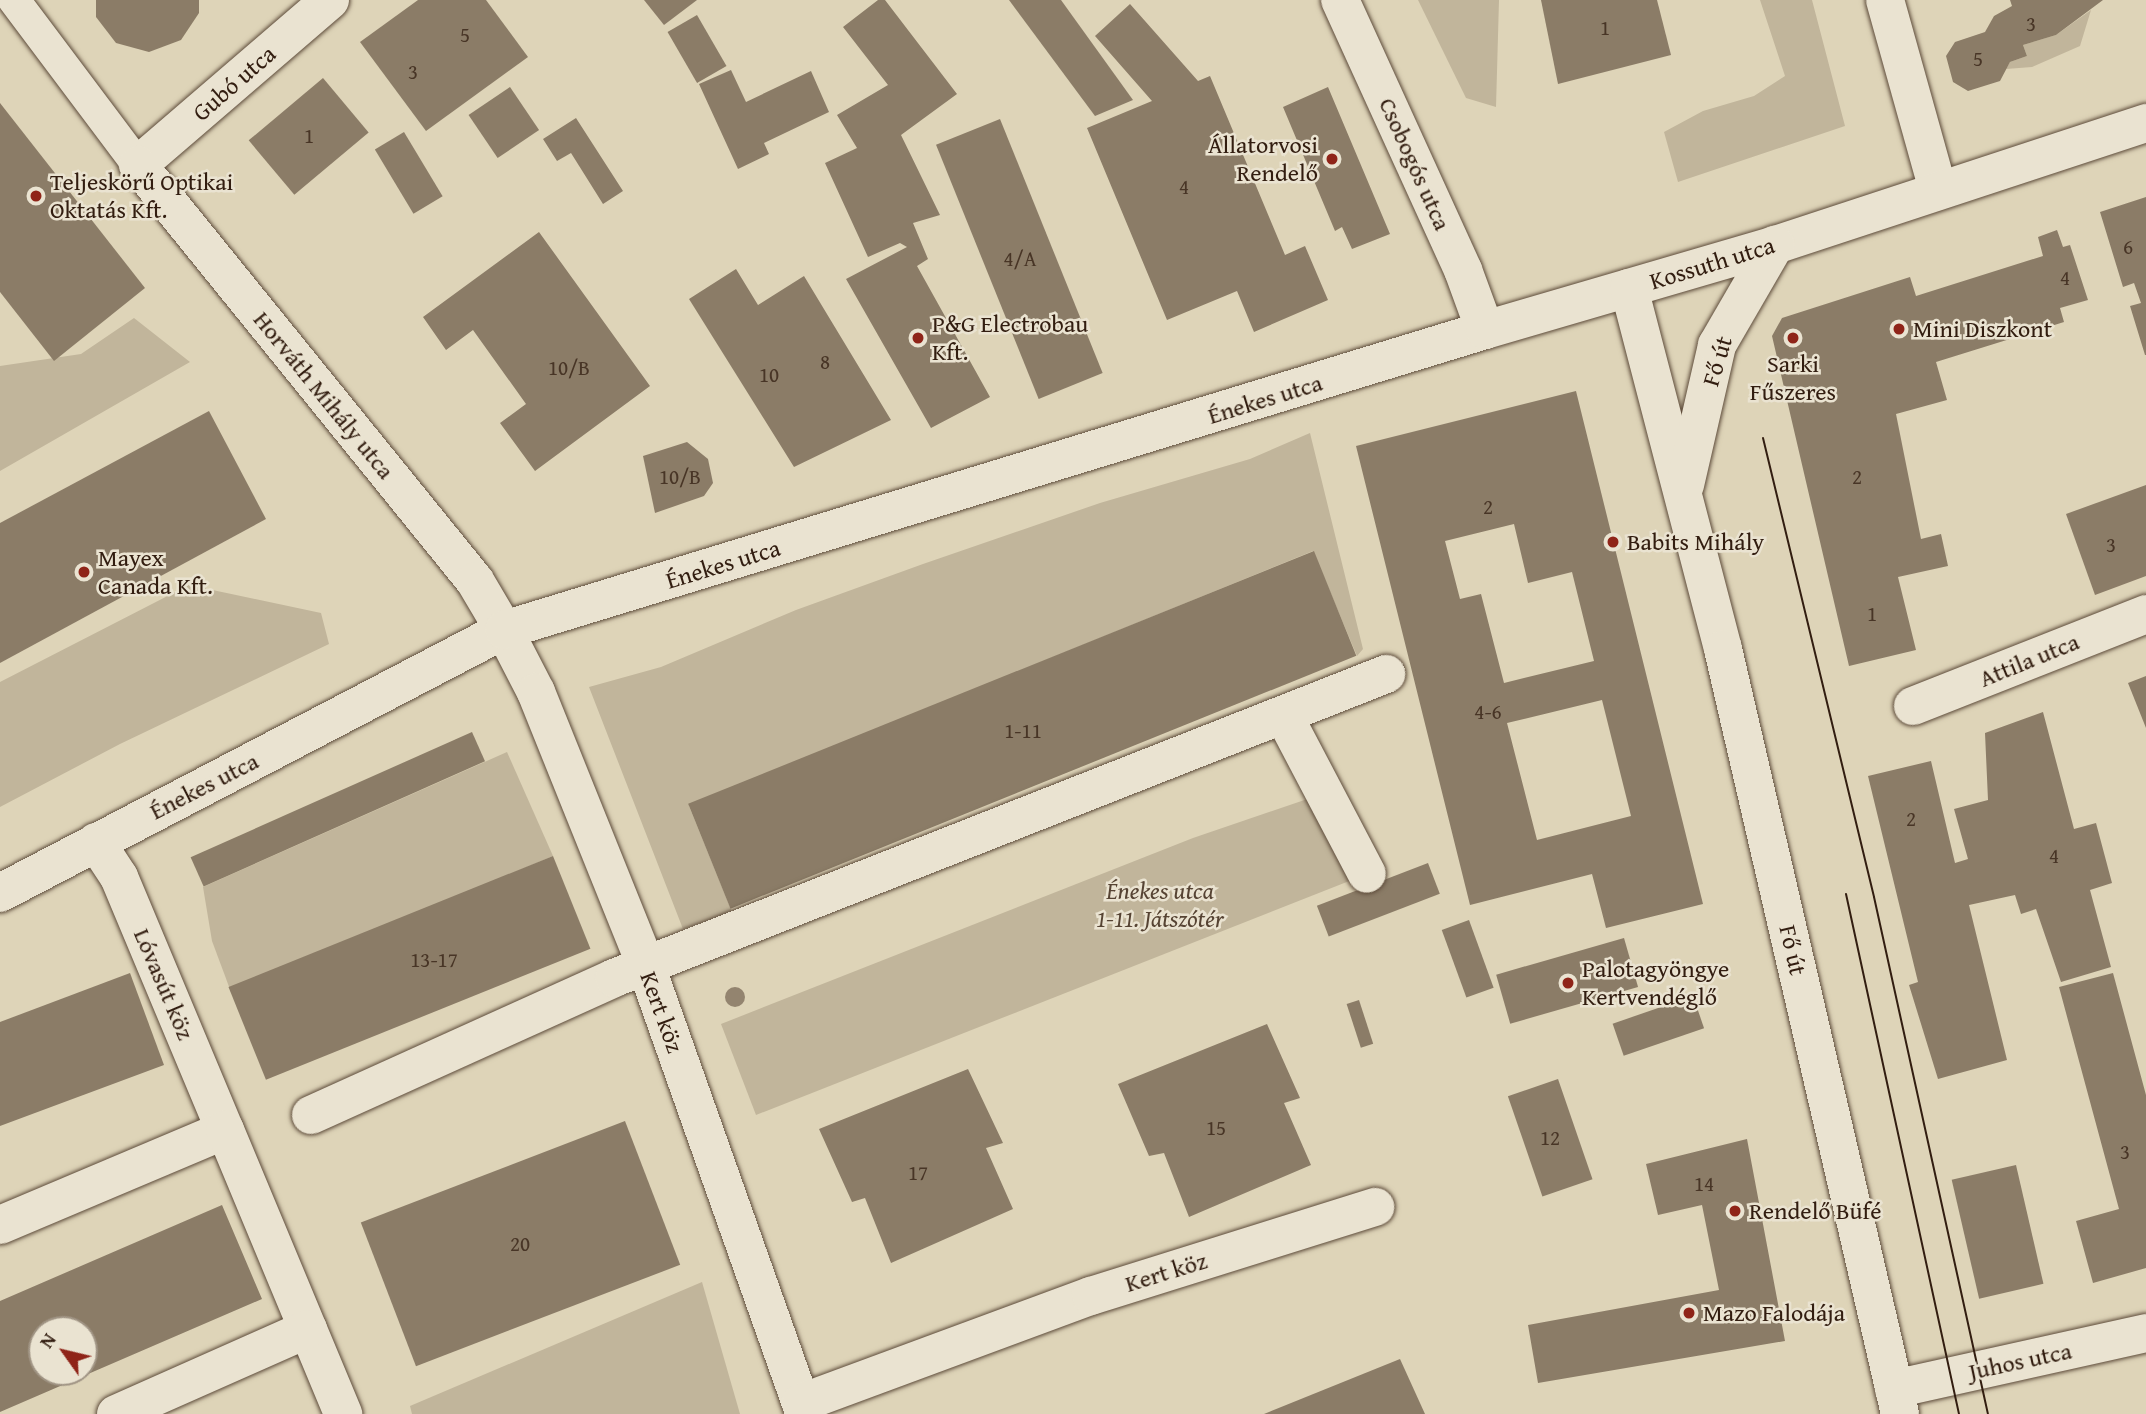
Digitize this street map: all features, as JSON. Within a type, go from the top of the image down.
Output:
[{"type":"street","name":"Gubó utca","points":[[138,165],[330,0]]},
{"type":"street","name":"Csobogós utca","points":[[1340,0],[1463,270],[1485,330]]},
{"type":"street","points":[[1885,0],[1938,190]]},
{"type":"street","name":"Kossuth utca","points":[[1485,330],[1775,245],[2146,123]]},
{"type":"street","name":"Horváth Mihály utca","points":[[138,165],[475,581],[504,630]]},
{"type":"street","name":"Fő út","points":[[1684,487],[1717,345],[1775,245]]},
{"type":"street","name":"Fő út","points":[[1629,288],[1684,487],[1897,1401]]},
{"type":"street","name":"Énekes utca","points":[[0,893],[504,630],[1485,330]]},
{"type":"street","name":"Attila utca","points":[[1913,706],[2146,614]]},
{"type":"street","name":"Kert köz","points":[[504,630],[536,692],[646,966],[803,1408],[1091,1296],[1375,1207]]},
{"type":"street","points":[[311,1115],[646,966],[1386,674]]},
{"type":"street","points":[[1284,716],[1367,874]]},
{"type":"street","name":"Lóvasút köz","points":[[96,842],[119,877],[343,1414]]},
{"type":"street","points":[[0,1224],[225,1130]]},
{"type":"street","points":[[116,1414],[308,1329]]},
{"type":"street","name":"Juhos utca","points":[[1897,1401],[2146,1333]]},
{"type":"lane","points":[[14,0],[138,165]]},
{"type":"green space","points":[[1418,0],[1499,0],[1496,107],[1466,98]]},
{"type":"green space","points":[[1760,0],[1812,0],[1845,126],[1678,182],[1664,132],[1703,111],[1754,96],[1785,76]]},
{"type":"green space","points":[[2091,10],[2080,46],[2032,67],[2006,69],[2010,62],[2027,56],[2023,45],[2056,35]]},
{"type":"green space","points":[[134,318],[190,362],[0,471],[0,366],[81,354]]},
{"type":"green space","points":[[1310,433],[1363,649],[1357,656],[1313,551],[689,806],[732,912],[683,929],[589,687],[661,667],[796,610],[923,564],[1100,503],[1250,459]]},
{"type":"green space","points":[[189,585],[321,613],[329,644],[120,744],[0,807],[0,682]]},
{"type":"green space","points":[[507,752],[553,856],[231,992],[212,941],[203,887]]},
{"type":"green space","name":"Énekes utca 1-11. Játszótér","points":[[1328,792],[1367,874],[756,1115],[721,1024],[1193,838]]},
{"type":"green space","points":[[702,1282],[740,1414],[412,1414],[410,1406]]},
{"type":"building","points":[[96,0],[199,0],[199,13],[181,40],[149,52],[116,43],[96,17]]},
{"type":"building","points":[[418,0],[486,0],[528,57],[426,131],[360,42]]},
{"type":"building","points":[[644,0],[697,0],[664,25]]},
{"type":"building","points":[[878,0],[885,0],[957,94],[901,135],[940,215],[913,223],[928,259],[917,266],[990,397],[931,428],[846,279],[907,247],[900,243],[868,257],[825,163],[857,148],[837,115],[888,85],[843,27]]},
{"type":"building","points":[[1009,0],[1061,0],[1133,100],[1095,116]]},
{"type":"building","points":[[1541,0],[1657,0],[1671,55],[1558,84]]},
{"type":"building","points":[[2010,0],[2103,0],[2056,35],[2023,45],[2027,56],[2010,62],[2000,81],[1968,91],[1953,82],[1946,56],[1955,42],[1985,32],[1994,16],[2012,6]]},
{"type":"building","points":[[1130,4],[1198,81],[1210,76],[1285,255],[1305,246],[1328,300],[1254,332],[1237,291],[1167,320],[1087,128],[1152,101],[1095,36]]},
{"type":"building","points":[[697,15],[726,66],[697,83],[668,32]]},
{"type":"building","points":[[731,70],[746,102],[811,71],[829,112],[764,143],[769,154],[738,169],[699,84]]},
{"type":"building","points":[[323,78],[369,132],[294,195],[249,140]]},
{"type":"building","points":[[510,87],[539,130],[498,158],[469,115]]},
{"type":"building","name":"Állatorvosi Rendelő","points":[[1328,87],[1390,234],[1352,249],[1342,227],[1335,231],[1283,107]]},
{"type":"building","name":"Teljeskörű Optikai Oktatás Kft.","points":[[0,103],[145,288],[54,361],[0,292]]},
{"type":"building","points":[[576,118],[623,191],[603,204],[571,153],[557,161],[543,139]]},
{"type":"building","points":[[1000,119],[1103,373],[1039,399],[936,145]]},
{"type":"building","points":[[404,132],[443,196],[413,214],[375,150]]},
{"type":"building","points":[[2146,197],[2145,355],[2130,306],[2141,303],[2134,283],[2123,287],[2100,212]]},
{"type":"building","points":[[2057,230],[2063,247],[2070,245],[2088,300],[2060,308],[2064,322],[1936,362],[1947,400],[1896,414],[1921,539],[1941,534],[1948,566],[1898,577],[1916,650],[1849,666],[1772,336],[1782,318],[1910,277],[1916,296],[2043,256],[2038,237]]},
{"type":"building","points":[[539,232],[650,386],[535,471],[500,423],[526,404],[473,330],[446,350],[423,317]]},
{"type":"building","points":[[736,269],[758,305],[804,276],[891,420],[794,467],[689,299]]},
{"type":"building","points":[[1576,391],[1703,904],[1606,928],[1592,874],[1470,905],[1356,446]],"holes":[[[1514,524],[1528,583],[1572,572],[1594,661],[1504,683],[1481,594],[1460,599],[1445,541]],[[1602,700],[1631,816],[1537,840],[1507,723]]]},
{"type":"building","name":"Mayex Canada Kft.","points":[[209,411],[266,519],[0,663],[0,523]]},
{"type":"building","points":[[687,442],[708,459],[713,483],[704,496],[655,513],[643,456]]},
{"type":"building","points":[[2146,485],[2146,576],[2095,595],[2066,514]]},
{"type":"building","points":[[1314,551],[1356,656],[730,909],[688,804]]},
{"type":"building","points":[[2146,676],[2146,728],[2128,683]]},
{"type":"building","points":[[2043,712],[2074,829],[2096,823],[2112,883],[2090,890],[2111,967],[2061,982],[2036,909],[2021,914],[2015,895],[1969,905],[2007,1060],[1938,1079],[1909,985],[1918,982],[1868,776],[1931,761],[1955,863],[1968,859],[1954,809],[1988,800],[1985,733]]},
{"type":"building","points":[[472,732],[485,761],[204,887],[191,857]]},
{"type":"building","points":[[553,856],[590,949],[266,1080],[228,987]]},
{"type":"building","points":[[1428,863],[1440,894],[1329,936],[1317,906]]},
{"type":"building","points":[[1469,920],[1494,988],[1466,998],[1442,930]]},
{"type":"building","name":"Palotagyöngye Kertvendéglő","points":[[1624,938],[1638,987],[1510,1024],[1496,975]]},
{"type":"building","points":[[130,973],[164,1065],[0,1126],[0,1022]]},
{"type":"building","points":[[2113,973],[2146,1095],[2146,1268],[2093,1283],[2076,1221],[2119,1209],[2059,987]]},
{"type":"building","points":[[1693,996],[1704,1028],[1624,1056],[1613,1024]]},
{"type":"building","points":[[1359,1000],[1373,1044],[1361,1048],[1347,1004]]},
{"type":"building","points":[[1267,1024],[1300,1098],[1284,1103],[1311,1165],[1189,1217],[1164,1153],[1149,1156],[1118,1084]]},
{"type":"building","points":[[968,1069],[1003,1143],[986,1148],[1013,1209],[891,1263],[865,1198],[852,1202],[819,1129]]},
{"type":"building","points":[[1558,1079],[1593,1179],[1542,1196],[1508,1096]]},
{"type":"building","points":[[625,1121],[680,1265],[416,1366],[361,1222]]},
{"type":"building","name":"Mazo Falodája","points":[[1747,1139],[1785,1341],[1538,1383],[1528,1325],[1719,1290],[1702,1205],[1658,1215],[1646,1164]]},
{"type":"building","points":[[2016,1165],[2043,1284],[1979,1299],[1952,1180]]},
{"type":"building","points":[[222,1205],[262,1299],[98,1370],[98,1316],[28,1316],[28,1386],[60,1386],[0,1412],[0,1301]]},
{"type":"building","points":[[1400,1359],[1425,1414],[1264,1414]]},
{"type":"tram line","points":[[1763,438],[1874,897],[1988,1414]]},
{"type":"tram line","points":[[1846,894],[1959,1414]]},
{"type":"place","name":"Állatorvosi Rendelő","points":[[1332,159]]},
{"type":"place","name":"Teljeskörű Optikai Oktatás Kft.","points":[[36,196]]},
{"type":"place","name":"Mini Diszkont","points":[[1899,329]]},
{"type":"place","name":"P&G Electrobau Kft.","points":[[918,338]]},
{"type":"place","name":"Sarki Fűszeres","points":[[1793,338]]},
{"type":"place","name":"Babits Mihály","points":[[1613,542]]},
{"type":"place","name":"Mayex Canada Kft.","points":[[84,572]]},
{"type":"place","name":"Palotagyöngye Kertvendéglő","points":[[1568,983]]},
{"type":"place","name":"Rendelő Büfé","points":[[1735,1211]]},
{"type":"place","name":"Mazo Falodája","points":[[1689,1313]]}]
